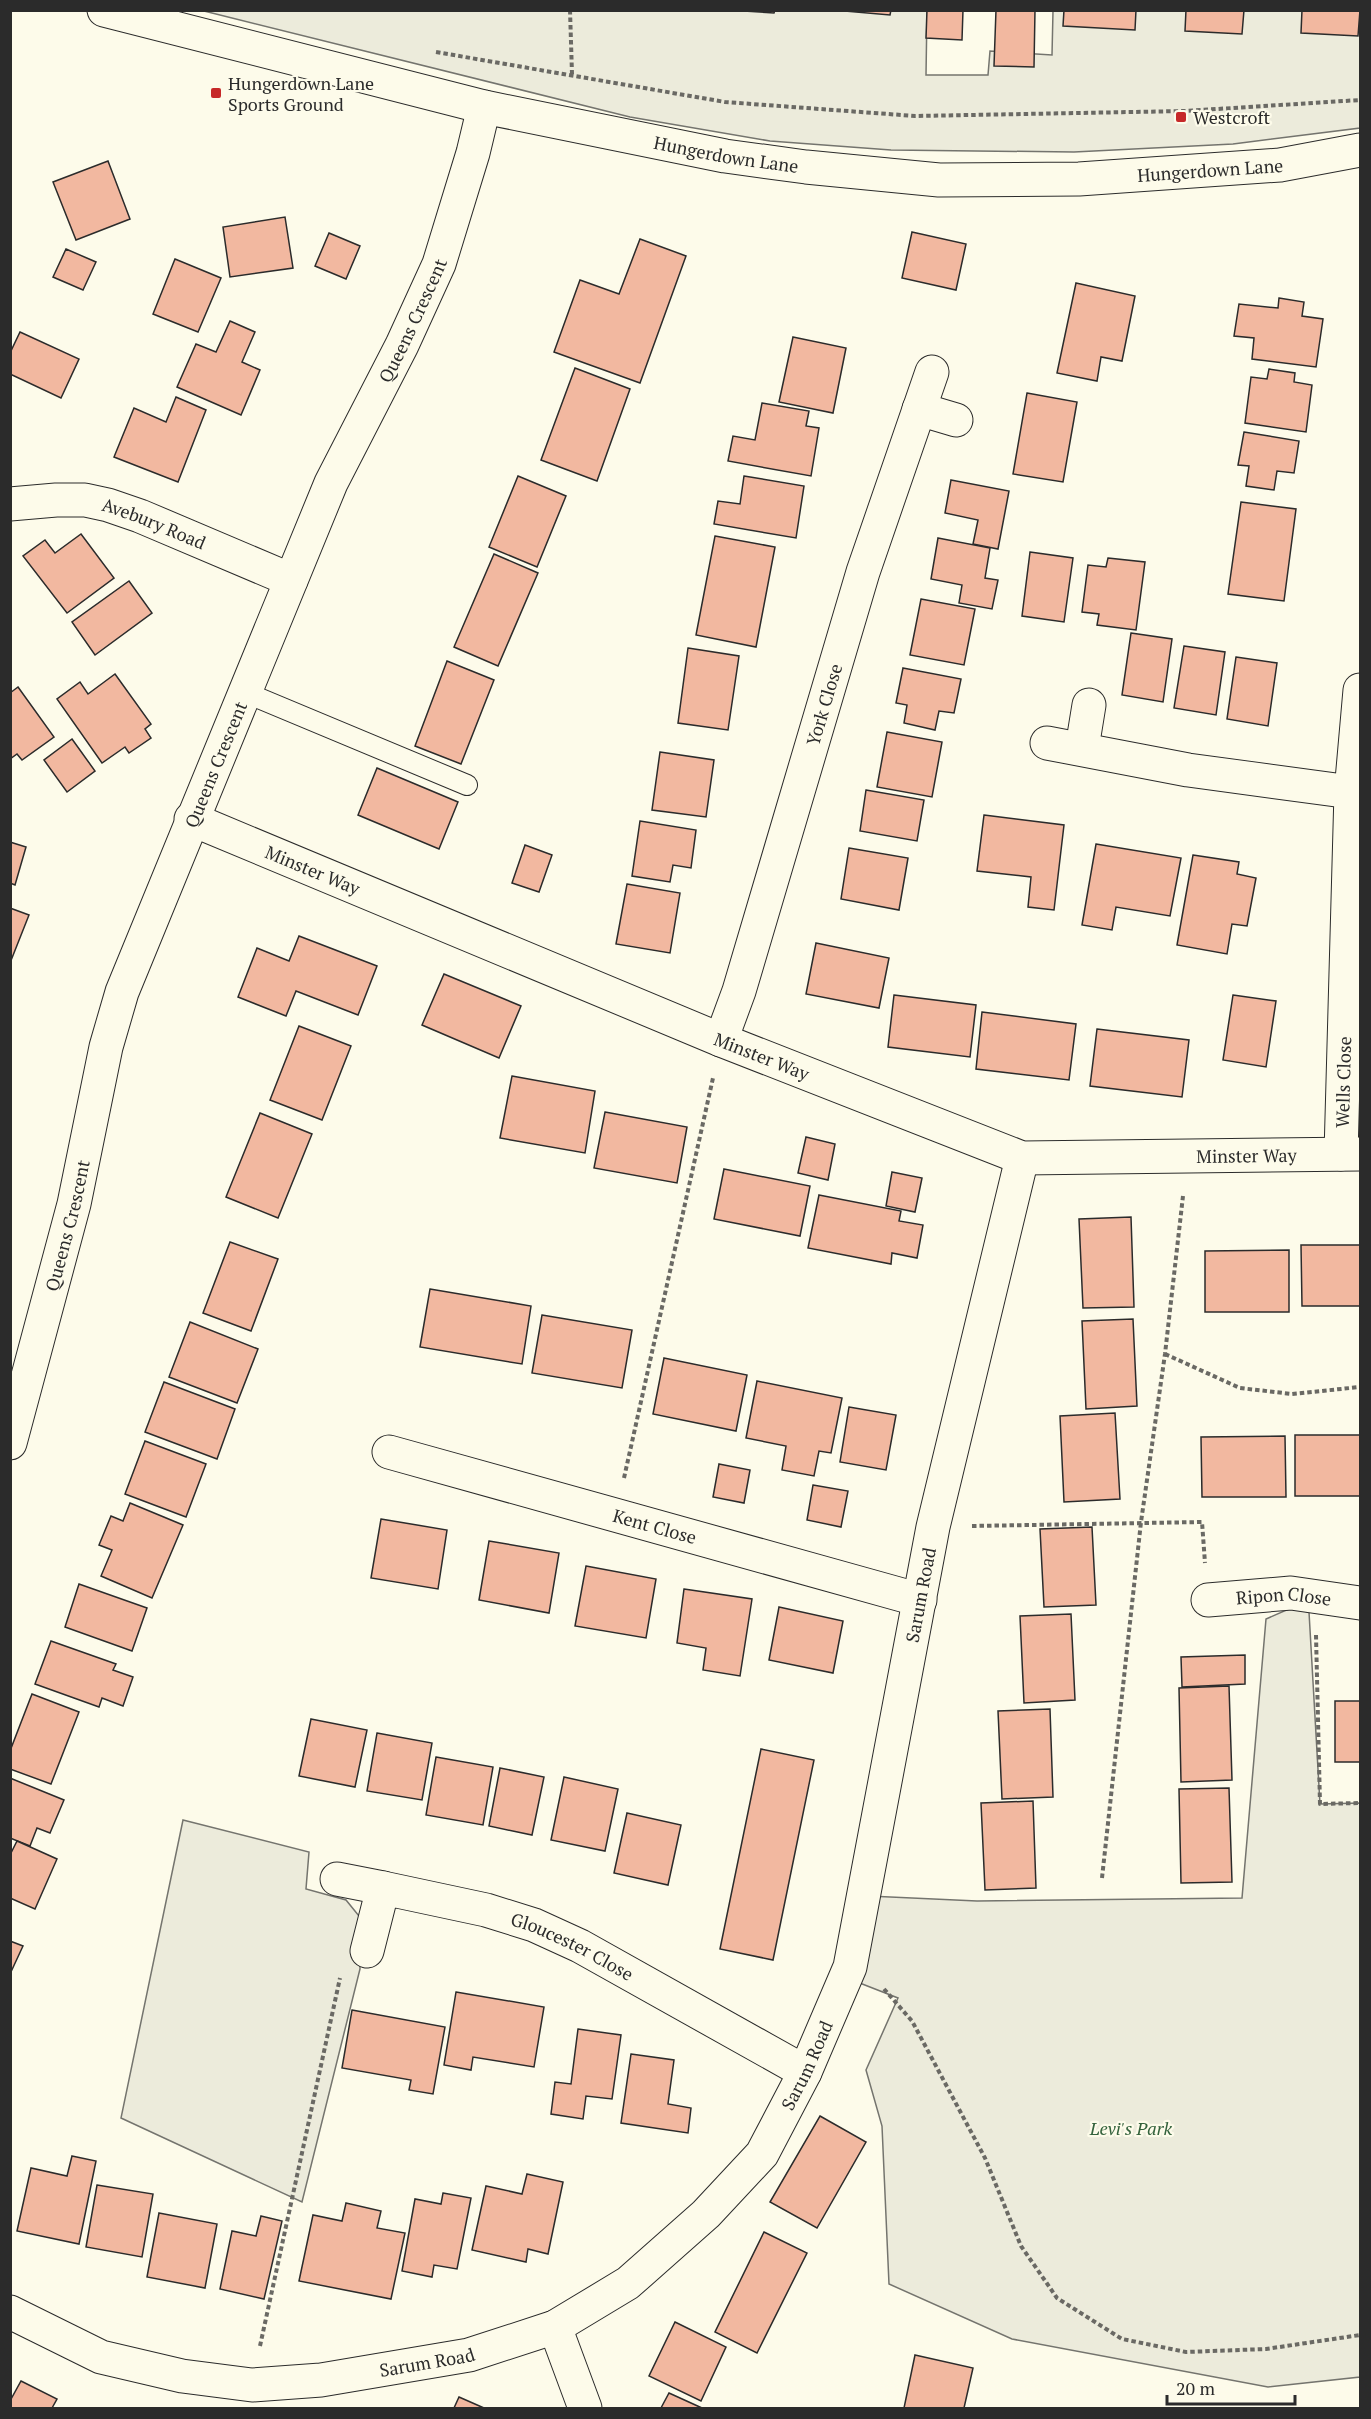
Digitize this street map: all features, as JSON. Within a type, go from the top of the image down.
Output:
[{"type":"street","name":"Hungerdown Lane","points":[[104,10],[484,107],[725,156],[806,167],[939,180],[1079,179],[1280,165],[1360,150]]},
{"type":"street","name":"Queens Crescent","points":[[10,1443],[74,1204],[109,1036],[122,992],[191,819],[335,473],[402,345],[439,264],[467,175],[484,107]]},
{"type":"street","name":"York Close","points":[[721,1040],[739,991],[863,572],[932,372]]},
{"type":"street","points":[[919,409],[956,420]]},
{"type":"street","name":"Avebury Road","points":[[10,504],[85,500],[108,505],[291,579]]},
{"type":"street","name":"Wells Close","points":[[1351,1154],[1351,792],[1360,690]]},
{"type":"street","points":[[1082,748],[1089,705]]},
{"type":"street","points":[[1047,743],[1188,770],[1351,792]]},
{"type":"street","name":"Minster Way","points":[[191,819],[721,1040],[1022,1158],[1351,1154]]},
{"type":"street","name":"Sarum Road","points":[[10,2312],[101,2357],[182,2376],[252,2385],[321,2380],[469,2355],[555,2327],[628,2283],[706,2214],[762,2154],[805,2072],[850,1967],[933,1527],[1022,1158]]},
{"type":"street","name":"Kent Close","points":[[389,1452],[920,1600]]},
{"type":"street","name":"Ripon Close","points":[[1208,1600],[1273,1593],[1315,1596],[1360,1603]]},
{"type":"street","name":"Gloucester Close","points":[[338,1880],[486,1910],[534,1925],[580,1946],[805,2072]]},
{"type":"street","points":[[367,1951],[383,1888]]},
{"type":"street","points":[[555,2327],[585,2409]]},
{"type":"lane","points":[[244,692],[467,785]]},
{"type":"path","points":[[570,10],[572,74]]},
{"type":"path","points":[[428,50],[725,102],[915,116],[1173,111],[1360,99]]},
{"type":"path","points":[[616,1516],[721,1040]]},
{"type":"path","points":[[1102,1878],[1141,1522],[1165,1354],[1187,1156]]},
{"type":"path","points":[[1165,1354],[1240,1388],[1292,1394],[1360,1387]]},
{"type":"path","points":[[933,1527],[1202,1522],[1208,1600]]},
{"type":"path","points":[[1315,1596],[1320,1804],[1360,1803]]},
{"type":"path","points":[[252,2385],[341,1973],[367,1951]]},
{"type":"path","points":[[850,1967],[876,1980],[912,2021],[985,2158],[1021,2246],[1057,2298],[1122,2339],[1186,2352],[1266,2349],[1360,2335]]},
{"type":"green space","points":[[204,11],[927,11],[926,75],[988,75],[990,51],[1052,55],[1053,11],[1360,11],[1360,128],[1233,144],[1074,152],[891,150],[770,141],[630,117]]},
{"type":"green space","name":"Levi's Park","points":[[1291,1608],[1309,1612],[1320,1804],[1360,1803],[1360,2377],[1268,2387],[1012,2339],[889,2284],[882,2126],[866,2070],[898,1998],[852,1980],[869,1896],[977,1901],[1242,1898],[1266,1619]]},
{"type":"green space","points":[[183,1820],[309,1852],[306,1889],[346,1900],[359,1916],[360,1969],[302,2202],[121,2118]]},
{"type":"building","points":[[727,10],[775,10],[774,13]]},
{"type":"building","points":[[833,10],[891,10],[890,15]]},
{"type":"building","points":[[927,10],[963,10],[962,40],[926,38]]},
{"type":"building","points":[[996,10],[1035,10],[1034,67],[994,66]]},
{"type":"building","points":[[1064,10],[1136,10],[1135,30],[1063,26]]},
{"type":"building","points":[[1186,10],[1244,10],[1242,34],[1185,31]]},
{"type":"building","points":[[1302,10],[1360,10],[1358,36],[1301,33]]},
{"type":"building","points":[[108,161],[130,219],[76,240],[53,182]]},
{"type":"building","points":[[285,217],[293,268],[230,277],[223,227]]},
{"type":"building","points":[[912,232],[966,244],[956,290],[902,278]]},
{"type":"building","points":[[329,233],[360,246],[346,279],[315,266]]},
{"type":"building","points":[[640,239],[686,256],[640,383],[554,352],[580,280],[619,294]]},
{"type":"building","points":[[66,249],[96,262],[83,290],[53,277]]},
{"type":"building","points":[[175,259],[221,278],[198,332],[153,314]]},
{"type":"building","points":[[1076,283],[1135,296],[1122,361],[1101,357],[1097,381],[1057,373]]},
{"type":"building","points":[[1279,298],[1304,302],[1302,316],[1323,319],[1316,367],[1252,359],[1254,338],[1234,336],[1239,304],[1278,308]]},
{"type":"building","points":[[230,321],[255,332],[242,362],[260,370],[241,415],[177,387],[196,344],[216,352]]},
{"type":"building","points":[[20,332],[79,359],[61,398],[10,374],[10,353]]},
{"type":"building","points":[[793,337],[846,348],[833,413],[779,402]]},
{"type":"building","points":[[575,368],[630,389],[597,481],[541,460]]},
{"type":"building","points":[[1269,369],[1295,373],[1294,382],[1312,385],[1306,432],[1245,423],[1251,377],[1267,379]]},
{"type":"building","points":[[1027,393],[1077,402],[1063,482],[1013,474]]},
{"type":"building","points":[[176,397],[206,410],[178,482],[114,457],[134,408],[166,422]]},
{"type":"building","points":[[762,403],[809,411],[806,426],[819,428],[811,476],[728,461],[733,436],[755,440]]},
{"type":"building","points":[[1244,432],[1299,441],[1294,473],[1277,471],[1274,490],[1246,486],[1249,466],[1238,465]]},
{"type":"building","points":[[518,476],[566,496],[537,567],[489,547]]},
{"type":"building","points":[[744,476],[804,486],[796,538],[714,524],[718,501],[740,504]]},
{"type":"building","points":[[951,480],[1009,491],[998,549],[973,544],[978,520],[945,513]]},
{"type":"building","points":[[1241,502],[1296,509],[1284,601],[1228,594]]},
{"type":"building","points":[[81,534],[114,578],[67,613],[23,556],[45,540],[55,553]]},
{"type":"building","points":[[715,536],[775,547],[756,647],[696,635]]},
{"type":"building","points":[[938,538],[990,548],[985,578],[998,580],[992,609],[959,603],[962,585],[931,579]]},
{"type":"building","points":[[1030,552],[1073,558],[1064,622],[1022,616]]},
{"type":"building","points":[[494,554],[538,573],[498,666],[454,647]]},
{"type":"building","points":[[1108,558],[1145,562],[1136,630],[1097,625],[1099,614],[1082,612],[1088,565],[1106,567]]},
{"type":"building","points":[[129,581],[152,613],[95,655],[72,622]]},
{"type":"building","points":[[921,599],[975,609],[964,665],[910,655]]},
{"type":"building","points":[[1131,633],[1172,639],[1163,702],[1122,695]]},
{"type":"building","points":[[1184,646],[1225,652],[1216,715],[1174,708]]},
{"type":"building","points":[[688,648],[739,656],[728,730],[678,723]]},
{"type":"building","points":[[1236,657],[1277,663],[1268,726],[1227,719]]},
{"type":"building","points":[[447,661],[494,680],[461,764],[415,746]]},
{"type":"building","points":[[903,668],[961,679],[954,713],[939,711],[935,730],[904,723],[907,705],[896,703]]},
{"type":"building","points":[[115,674],[151,724],[145,729],[151,738],[129,753],[125,747],[102,763],[57,699],[80,682],[88,694]]},
{"type":"building","points":[[18,687],[54,737],[22,760],[17,754],[10,759],[10,693]]},
{"type":"building","points":[[887,732],[942,742],[932,797],[877,787]]},
{"type":"building","points":[[72,739],[95,771],[67,792],[44,760]]},
{"type":"building","points":[[660,752],[714,760],[706,817],[652,810]]},
{"type":"building","points":[[377,768],[458,802],[439,849],[358,815]]},
{"type":"building","points":[[866,790],[924,800],[917,841],[860,831]]},
{"type":"building","points":[[984,815],[1064,825],[1054,910],[1028,907],[1031,877],[977,871]]},
{"type":"building","points":[[640,821],[696,830],[691,868],[673,865],[670,882],[632,876]]},
{"type":"building","points":[[10,842],[26,847],[15,885],[10,883]]},
{"type":"building","points":[[1096,844],[1181,858],[1170,916],[1116,907],[1112,930],[1082,925]]},
{"type":"building","points":[[525,845],[552,855],[539,892],[512,883]]},
{"type":"building","points":[[849,848],[908,858],[899,910],[841,899]]},
{"type":"building","points":[[1193,855],[1239,862],[1237,874],[1256,878],[1247,926],[1232,924],[1227,954],[1177,945]]},
{"type":"building","points":[[627,884],[680,893],[670,953],[616,944]]},
{"type":"building","points":[[10,908],[29,915],[10,963]]},
{"type":"building","points":[[299,936],[377,966],[358,1015],[296,991],[286,1016],[238,997],[257,948],[289,961]]},
{"type":"building","points":[[816,943],[889,958],[879,1008],[806,994]]},
{"type":"building","points":[[444,974],[521,1006],[499,1058],[422,1025]]},
{"type":"building","points":[[894,995],[976,1005],[970,1057],[888,1047]]},
{"type":"building","points":[[1233,995],[1276,1001],[1266,1067],[1223,1060]]},
{"type":"building","points":[[982,1012],[1076,1024],[1069,1080],[976,1069]]},
{"type":"building","points":[[299,1026],[351,1046],[322,1120],[270,1100]]},
{"type":"building","points":[[1097,1029],[1189,1040],[1182,1097],[1090,1086]]},
{"type":"building","points":[[512,1076],[595,1091],[585,1153],[500,1138]]},
{"type":"building","points":[[605,1112],[687,1127],[677,1183],[594,1168]]},
{"type":"building","points":[[260,1113],[312,1134],[278,1218],[226,1197]]},
{"type":"building","points":[[806,1137],[835,1144],[828,1180],[798,1173]]},
{"type":"building","points":[[724,1169],[810,1186],[800,1236],[714,1219]]},
{"type":"building","points":[[892,1172],[922,1178],[915,1212],[886,1206]]},
{"type":"building","points":[[819,1195],[901,1211],[899,1221],[923,1225],[917,1258],[892,1253],[891,1264],[808,1248]]},
{"type":"building","points":[[1131,1217],[1134,1307],[1083,1308],[1079,1219]]},
{"type":"building","points":[[230,1242],[278,1259],[251,1331],[203,1313]]},
{"type":"building","points":[[1301,1245],[1360,1245],[1360,1306],[1302,1306]]},
{"type":"building","points":[[1289,1250],[1289,1312],[1205,1312],[1205,1251]]},
{"type":"building","points":[[430,1289],[531,1306],[522,1364],[420,1347]]},
{"type":"building","points":[[542,1315],[632,1330],[622,1388],[532,1373]]},
{"type":"building","points":[[1133,1319],[1137,1406],[1086,1409],[1082,1321]]},
{"type":"building","points":[[190,1322],[258,1349],[237,1403],[169,1377]]},
{"type":"building","points":[[664,1358],[747,1375],[736,1431],[653,1414]]},
{"type":"building","points":[[757,1381],[842,1398],[831,1453],[819,1451],[814,1476],[782,1470],[786,1446],[746,1438]]},
{"type":"building","points":[[164,1382],[235,1409],[217,1459],[145,1432]]},
{"type":"building","points":[[849,1407],[896,1415],[886,1470],[840,1462]]},
{"type":"building","points":[[1115,1413],[1120,1499],[1064,1502],[1060,1416]]},
{"type":"building","points":[[1295,1435],[1360,1435],[1360,1496],[1295,1496]]},
{"type":"building","points":[[1285,1436],[1286,1497],[1202,1497],[1201,1437]]},
{"type":"building","points":[[145,1441],[206,1464],[186,1517],[125,1494]]},
{"type":"building","points":[[719,1464],[750,1470],[744,1503],[713,1497]]},
{"type":"building","points":[[813,1485],[848,1491],[841,1527],[807,1520]]},
{"type":"building","points":[[130,1503],[183,1525],[152,1598],[101,1576],[112,1550],[99,1545],[111,1516],[123,1521]]},
{"type":"building","points":[[381,1519],[447,1530],[438,1589],[371,1578]]},
{"type":"building","points":[[1092,1527],[1096,1605],[1044,1607],[1040,1529]]},
{"type":"building","points":[[489,1541],[559,1553],[549,1613],[479,1600]]},
{"type":"building","points":[[586,1566],[656,1579],[646,1638],[575,1626]]},
{"type":"building","points":[[79,1584],[147,1608],[132,1651],[65,1627]]},
{"type":"building","points":[[684,1589],[752,1599],[740,1676],[703,1670],[706,1648],[677,1643]]},
{"type":"building","points":[[779,1607],[843,1621],[833,1673],[769,1660]]},
{"type":"building","points":[[1071,1614],[1075,1700],[1024,1703],[1020,1616]]},
{"type":"building","points":[[51,1641],[116,1664],[113,1670],[133,1677],[123,1706],[102,1698],[99,1707],[35,1684]]},
{"type":"building","points":[[1245,1655],[1245,1684],[1182,1687],[1181,1657]]},
{"type":"building","points":[[1229,1686],[1232,1780],[1181,1782],[1179,1688]]},
{"type":"building","points":[[32,1694],[79,1712],[51,1784],[10,1769],[10,1751]]},
{"type":"building","points":[[1335,1701],[1360,1701],[1360,1762],[1335,1762]]},
{"type":"building","points":[[1050,1709],[1053,1797],[1002,1799],[998,1711]]},
{"type":"building","points":[[311,1719],[367,1730],[355,1787],[299,1776]]},
{"type":"building","points":[[377,1733],[432,1743],[422,1800],[367,1791]]},
{"type":"building","points":[[761,1749],[814,1760],[773,1960],[720,1949]]},
{"type":"building","points":[[436,1757],[493,1767],[483,1825],[426,1815]]},
{"type":"building","points":[[500,1768],[544,1777],[532,1835],[489,1826]]},
{"type":"building","points":[[564,1777],[618,1789],[605,1851],[551,1840]]},
{"type":"building","points":[[10,1778],[64,1800],[50,1833],[37,1828],[30,1846],[10,1838]]},
{"type":"building","points":[[1229,1788],[1232,1882],[1181,1883],[1179,1789]]},
{"type":"building","points":[[1033,1801],[1036,1888],[985,1890],[981,1803]]},
{"type":"building","points":[[627,1813],[681,1825],[668,1885],[614,1873]]},
{"type":"building","points":[[17,1841],[57,1859],[35,1909],[10,1898],[10,1855]]},
{"type":"building","points":[[10,1941],[23,1946],[10,1974]]},
{"type":"building","points":[[456,1992],[544,2007],[534,2067],[473,2057],[471,2070],[444,2065]]},
{"type":"building","points":[[352,2010],[445,2027],[433,2094],[409,2090],[411,2080],[342,2068]]},
{"type":"building","points":[[578,2029],[621,2035],[612,2099],[586,2096],[583,2119],[551,2114],[555,2082],[571,2084]]},
{"type":"building","points":[[631,2054],[674,2060],[668,2104],[691,2108],[688,2133],[621,2123]]},
{"type":"building","points":[[820,2116],[866,2142],[817,2228],[770,2202]]},
{"type":"building","points":[[72,2156],[96,2161],[79,2244],[17,2231],[31,2168],[67,2176]]},
{"type":"building","points":[[527,2174],[563,2182],[548,2254],[528,2249],[526,2262],[472,2250],[486,2186],[522,2194]]},
{"type":"building","points":[[97,2185],[153,2194],[142,2257],[86,2247]]},
{"type":"building","points":[[443,2193],[471,2198],[457,2269],[434,2265],[432,2277],[402,2271],[415,2199],[441,2204]]},
{"type":"building","points":[[346,2203],[381,2211],[377,2228],[405,2233],[391,2299],[299,2281],[313,2215],[342,2221]]},
{"type":"building","points":[[159,2213],[217,2224],[205,2288],[147,2277]]},
{"type":"building","points":[[261,2216],[282,2221],[264,2299],[220,2289],[232,2231],[256,2236]]},
{"type":"building","points":[[764,2232],[807,2253],[757,2353],[715,2332]]},
{"type":"building","points":[[675,2322],[726,2347],[701,2401],[649,2376]]},
{"type":"building","points":[[915,2355],[973,2368],[964,2408],[904,2408]]},
{"type":"building","points":[[21,2381],[57,2399],[52,2408],[10,2408],[10,2401]]},
{"type":"building","points":[[669,2393],[702,2408],[661,2408]]},
{"type":"building","points":[[459,2397],[484,2408],[454,2408]]},
{"type":"place","name":"Hungerdown Lane Sports Ground","points":[[216,93]]},
{"type":"place","name":"Westcroft","points":[[1181,117]]}]
